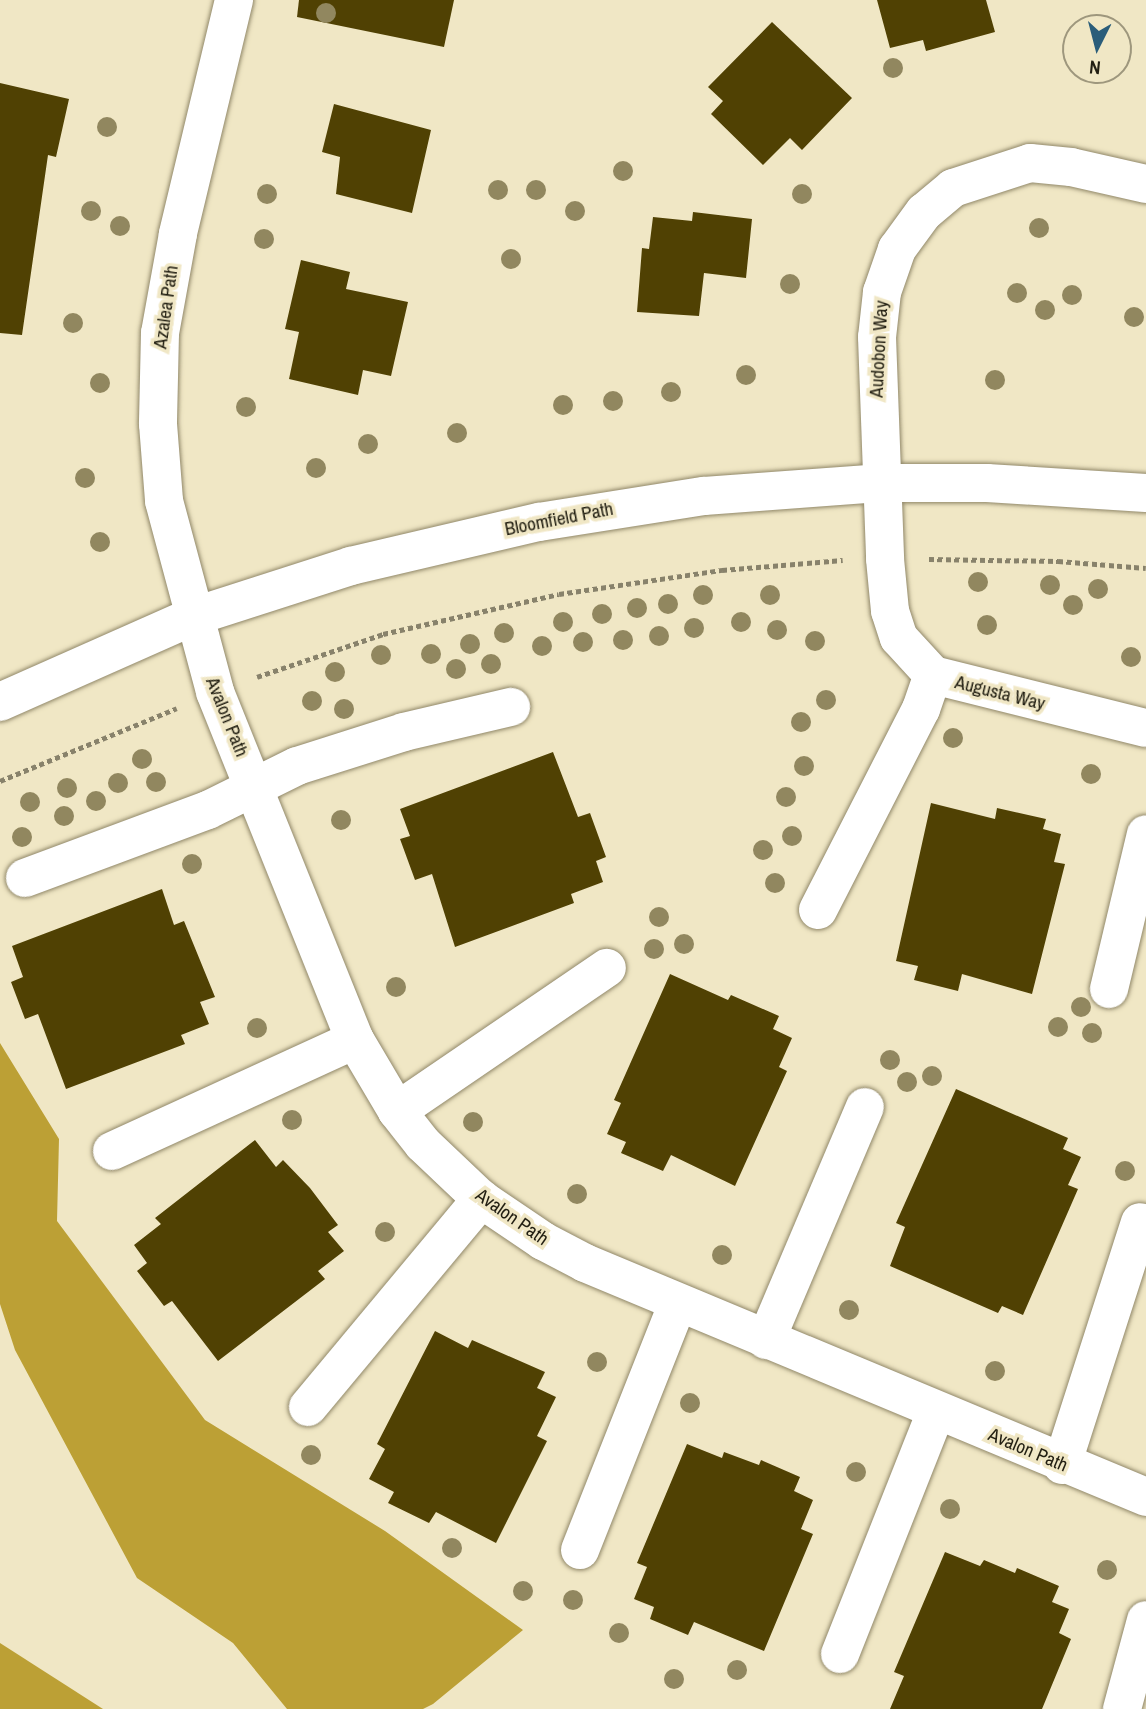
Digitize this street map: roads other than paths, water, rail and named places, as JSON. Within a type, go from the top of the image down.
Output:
[{"type":"street","name":"Azalea Path","points":[[192,617],[164,501],[158,424],[160,332],[178,234],[234,0]]},
{"type":"street","name":"Audobon Way","points":[[883,483],[877,410],[882,292],[897,249],[924,212],[953,188],[1030,163],[1071,167],[1146,184]]},
{"type":"street","name":"Bloomfield Path","points":[[0,702],[192,617],[351,566],[539,522],[704,496],[883,483],[987,483],[1146,493]]},
{"type":"street","name":"Augusta Way","points":[[883,483],[884,559],[890,611],[899,638],[933,675],[1146,727]]},
{"type":"street","name":"Avalon Path","points":[[192,617],[215,692],[256,785],[355,1040],[397,1111],[423,1144],[481,1199],[543,1241],[678,1303],[1062,1465],[1146,1497]]},
{"type":"street","points":[[818,910],[921,709],[933,675]]},
{"type":"street","points":[[25,878],[208,810],[296,766],[404,732],[511,707]]},
{"type":"street","points":[[1109,989],[1146,834]]},
{"type":"street","points":[[397,1111],[607,968]]},
{"type":"street","points":[[111,1151],[355,1040]]},
{"type":"street","points":[[766,1340],[866,1107]]},
{"type":"street","points":[[308,1406],[481,1199]]},
{"type":"street","points":[[1062,1465],[1140,1222]]},
{"type":"street","points":[[579,1550],[678,1303]]},
{"type":"street","points":[[840,1654],[936,1411]]},
{"type":"street","points":[[1122,1709],[1146,1620]]}]
